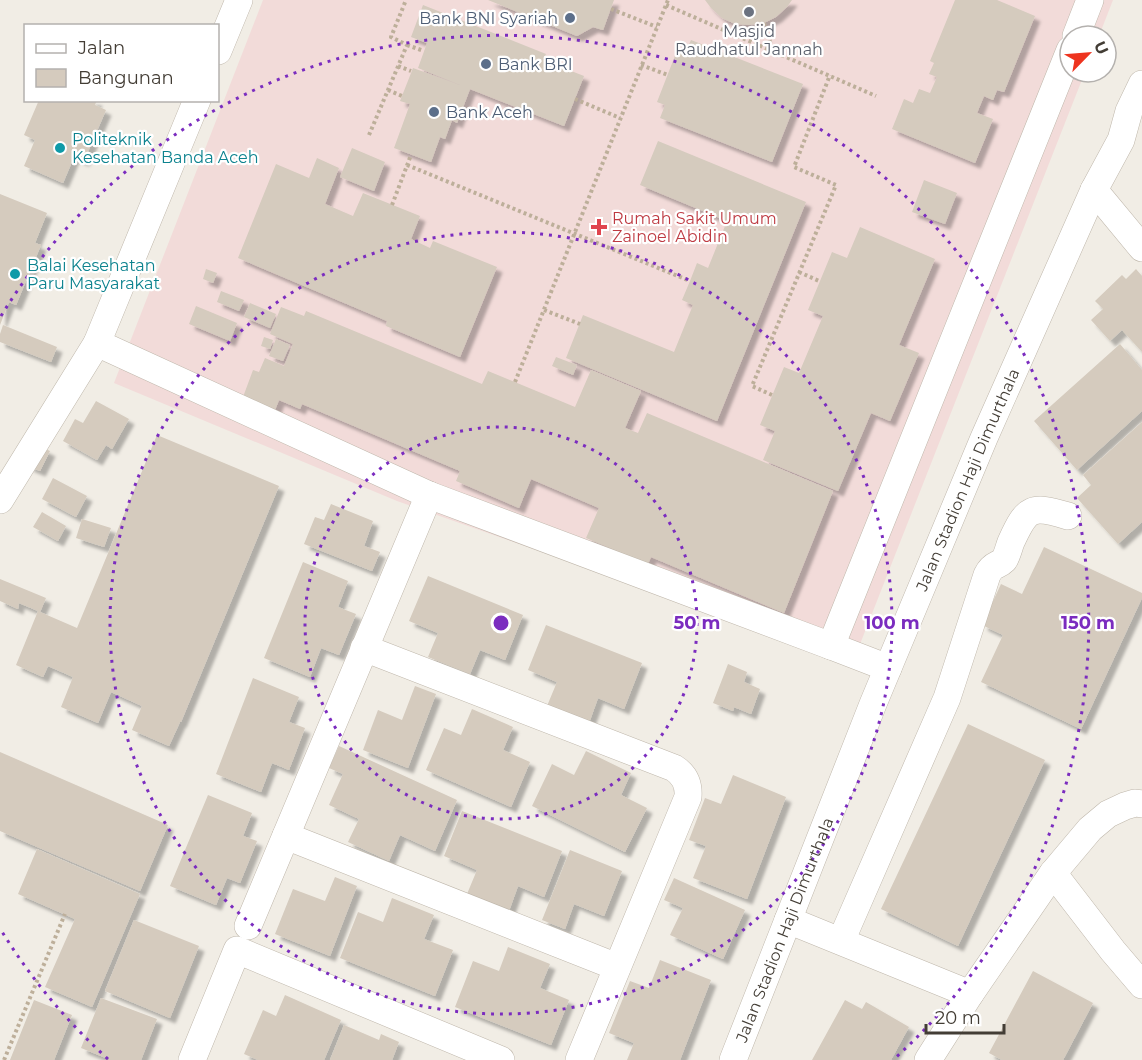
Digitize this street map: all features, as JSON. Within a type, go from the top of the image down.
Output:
[{"type":"street","points":[[219,49],[239,0]]},
{"type":"street","points":[[1081,24],[1090,0]]},
{"type":"street","points":[[831,646],[1058,80]]},
{"type":"street","name":"Jalan Stadion Haji Dimurthala","points":[[733,1060],[888,668],[989,427],[1094,190],[1121,140],[1129,111],[1142,84]]},
{"type":"street","points":[[0,500],[97,343],[196,102]]},
{"type":"street","name":"Jalan Stadion Haji Dimurthala","points":[[1121,140],[1142,122]]},
{"type":"street","points":[[1094,190],[1142,248]]},
{"type":"street","points":[[97,343],[429,495],[888,668]]},
{"type":"street","points":[[248,926],[429,495]]},
{"type":"street","points":[[841,941],[947,698],[987,575],[991,568],[1004,560],[1027,514],[1037,509],[1068,516]]},
{"type":"street","points":[[364,648],[679,772],[688,783],[688,797],[579,1060]]},
{"type":"street","points":[[928,1060],[1053,873],[1090,829],[1108,814],[1135,803],[1142,804]]},
{"type":"street","points":[[286,836],[617,967]]},
{"type":"street","points":[[1053,873],[1142,985]]},
{"type":"street","points":[[788,920],[970,994]]},
{"type":"street","points":[[192,1060],[237,950],[445,1049],[501,1060]]},
{"type":"path","points":[[406,0],[391,37],[424,51]]},
{"type":"path","points":[[515,382],[668,0]]},
{"type":"path","points":[[666,6],[876,96]]},
{"type":"path","points":[[611,9],[657,27]]},
{"type":"path","points":[[764,23],[773,51]]},
{"type":"path","points":[[369,135],[407,45]]},
{"type":"path","points":[[641,65],[668,75]]},
{"type":"path","points":[[398,66],[411,71]]},
{"type":"path","points":[[772,395],[752,386],[836,185],[794,167],[830,75]]},
{"type":"path","points":[[388,90],[402,96]]},
{"type":"path","points":[[575,99],[620,118]]},
{"type":"path","points":[[392,205],[411,155]]},
{"type":"path","points":[[407,165],[690,281]]},
{"type":"path","points":[[799,272],[819,281]]},
{"type":"path","points":[[544,310],[580,324]]},
{"type":"path","points":[[4,1060],[65,914]]},
{"type":"path","points":[[13,1037],[17,1042]]},
{"type":"shaded area","name":"Rumah Sakit Umum Zainoel Abidin","points":[[263,0],[1113,0],[1104,24],[1058,24],[1058,84],[1080,84],[851,667],[676,599],[397,501],[114,383]]},
{"type":"building","name":"Bank BNI Syariah","points":[[488,0],[614,0],[603,30],[593,27],[577,36]]},
{"type":"building","name":"Masjid Raudhatul Jannah","points":[[705,0],[792,0],[776,17],[764,23],[749,25],[735,24],[722,18]]},
{"type":"building","points":[[955,0],[997,0],[1035,16],[1004,92],[997,90],[993,100],[984,96],[977,113],[993,119],[975,163],[892,129],[904,99],[913,103],[919,89],[930,93],[937,77],[929,74],[934,63],[930,61]]},
{"type":"building","name":"Bank BRI","points":[[423,5],[546,54],[543,60],[584,76],[564,126],[470,89],[457,123],[452,120],[445,139],[440,137],[431,162],[394,148],[410,104],[400,101],[413,68],[460,85],[418,68],[427,43],[411,37]]},
{"type":"building","points":[[691,40],[803,84],[772,162],[660,118],[665,105],[657,102],[678,48],[686,51]]},
{"type":"building","name":"Politeknik Kesehatan Banda Aceh","points":[[38,102],[96,102],[95,105],[106,110],[84,161],[74,157],[63,183],[24,166],[35,140],[24,135]]},
{"type":"building","points":[[658,141],[806,202],[717,421],[566,358],[583,315],[674,352],[693,305],[682,300],[697,263],[708,268],[727,221],[640,185]]},
{"type":"building","points":[[352,148],[385,162],[374,191],[340,177]]},
{"type":"building","points":[[317,158],[339,168],[325,204],[353,216],[363,193],[420,216],[411,239],[430,248],[433,241],[497,267],[460,357],[386,326],[387,321],[238,258],[276,164],[309,178]]},
{"type":"building","points":[[924,180],[957,193],[945,224],[912,212]]},
{"type":"building","name":"Balai Kesehatan Paru Masyarakat","points":[[0,194],[47,213],[35,243],[41,245],[16,305],[9,302],[0,325]]},
{"type":"building","points":[[860,227],[935,259],[899,345],[919,353],[890,421],[871,413],[838,491],[763,460],[775,431],[760,425],[784,367],[799,373],[823,316],[808,310],[832,252],[847,258]]},
{"type":"building","points":[[206,269],[217,273],[213,283],[203,279]]},
{"type":"building","points":[[1136,269],[1142,276],[1142,352],[1122,330],[1110,341],[1091,320],[1103,309],[1095,301],[1122,275],[1126,279]]},
{"type":"building","points":[[221,291],[244,300],[239,311],[217,302]]},
{"type":"building","points":[[250,303],[276,314],[270,328],[244,317]]},
{"type":"building","points":[[196,306],[237,323],[230,341],[189,324]]},
{"type":"building","points":[[281,307],[304,316],[306,311],[482,384],[488,371],[575,407],[591,370],[641,391],[625,428],[638,433],[647,413],[833,491],[784,613],[651,557],[648,564],[586,538],[599,508],[531,479],[519,508],[456,481],[460,471],[302,404],[300,409],[279,400],[275,410],[243,397],[253,370],[259,372],[265,358],[284,366],[293,344],[270,334]]},
{"type":"building","points":[[3,325],[57,347],[51,362],[0,342]]},
{"type":"building","points":[[264,337],[273,340],[270,349],[261,346]]},
{"type":"building","points":[[276,339],[290,345],[283,361],[269,356]]},
{"type":"building","points":[[1120,344],[1142,370],[1142,411],[1077,470],[1034,421]]},
{"type":"building","points":[[556,357],[577,365],[573,375],[552,366]]},
{"type":"building","points":[[96,401],[129,419],[112,449],[106,445],[97,460],[63,441],[75,419],[83,423]]},
{"type":"building","points":[[1142,422],[1142,522],[1118,544],[1077,498],[1091,485],[1083,475]]},
{"type":"building","points":[[157,435],[279,486],[169,746],[132,730],[142,706],[111,692],[98,723],[61,707],[73,677],[48,666],[43,677],[16,665],[38,611],[19,603],[18,609],[0,601],[0,579],[46,598],[40,612],[77,628]]},
{"type":"building","points":[[37,445],[50,451],[40,471],[28,466]]},
{"type":"building","points":[[53,478],[87,496],[76,517],[42,499]]},
{"type":"building","points":[[331,504],[373,521],[364,546],[380,552],[372,571],[304,544],[315,517],[324,520]]},
{"type":"building","points":[[42,512],[66,526],[58,541],[33,527]]},
{"type":"building","points":[[82,519],[111,528],[104,547],[76,538]]},
{"type":"building","points":[[1044,547],[1142,593],[1142,598],[1081,729],[981,682],[1003,635],[982,625],[1001,584],[1022,594]]},
{"type":"building","points":[[303,562],[348,581],[338,607],[356,614],[339,655],[321,648],[310,677],[264,658]]},
{"type":"building","points":[[428,576],[523,615],[505,660],[480,650],[470,674],[428,657],[438,633],[409,621]]},
{"type":"building","points":[[546,625],[642,663],[624,709],[598,698],[589,723],[547,706],[557,682],[528,670]]},
{"type":"building","points":[[728,664],[747,672],[744,682],[760,689],[751,714],[734,707],[733,711],[713,703]]},
{"type":"building","points":[[253,678],[299,697],[289,722],[305,728],[289,770],[272,763],[261,792],[216,774]]},
{"type":"building","points":[[415,686],[436,694],[408,768],[363,750],[378,710],[402,720]]},
{"type":"building","points":[[472,709],[513,727],[503,750],[530,762],[511,807],[426,770],[444,728],[461,735]]},
{"type":"building","points":[[968,724],[1045,760],[958,946],[881,909]]},
{"type":"building","points":[[339,746],[457,800],[435,851],[400,835],[389,861],[348,842],[359,819],[329,805],[343,774],[329,768]]},
{"type":"building","points":[[586,751],[631,773],[621,795],[647,808],[625,852],[532,806],[552,764],[574,775]]},
{"type":"building","points":[[0,752],[168,825],[140,891],[0,831]]},
{"type":"building","points":[[733,775],[786,797],[747,899],[693,878],[706,846],[689,840],[705,798],[721,804]]},
{"type":"building","points":[[208,795],[252,813],[243,836],[257,841],[240,883],[227,878],[216,905],[170,886]]},
{"type":"building","points":[[462,811],[562,851],[544,897],[518,886],[509,911],[467,894],[477,870],[444,856]]},
{"type":"building","points":[[37,849],[140,894],[92,1007],[45,987],[75,919],[18,894]]},
{"type":"building","points":[[570,850],[622,871],[604,916],[574,904],[565,929],[542,920]]},
{"type":"building","points":[[335,877],[357,886],[330,956],[275,934],[293,889],[325,901]]},
{"type":"building","points":[[674,878],[745,910],[723,959],[670,935],[683,908],[664,900]]},
{"type":"building","points":[[392,898],[434,915],[424,939],[453,950],[435,996],[340,958],[358,912],[383,922]]},
{"type":"building","points":[[134,920],[199,946],[170,1018],[105,991]]},
{"type":"building","points":[[508,947],[550,964],[540,988],[569,1000],[551,1045],[455,1007],[473,961],[499,971]]},
{"type":"building","points":[[660,960],[711,980],[680,1060],[627,1060],[634,1043],[609,1033],[630,981],[649,988]]},
{"type":"building","points":[[1033,971],[1093,1003],[1063,1060],[1002,1060],[989,1053]]},
{"type":"building","points":[[285,995],[341,1020],[324,1060],[258,1060],[244,1054],[263,1010],[276,1016]]},
{"type":"building","points":[[101,998],[157,1019],[141,1060],[111,1060],[81,1048]]},
{"type":"building","points":[[34,1000],[72,1015],[54,1060],[10,1060]]},
{"type":"building","points":[[845,1000],[862,1009],[866,1002],[909,1027],[891,1060],[812,1060]]},
{"type":"building","points":[[344,1025],[379,1040],[381,1034],[399,1042],[392,1060],[330,1060]]},
{"type":"place","name":"Masjid Raudhatul Jannah","points":[[749,12]]},
{"type":"place","name":"Bank BNI Syariah","points":[[570,18]]},
{"type":"place","name":"Bank BRI","points":[[486,64]]},
{"type":"place","name":"Bank Aceh","points":[[434,112]]},
{"type":"place","name":"Politeknik Kesehatan Banda Aceh","points":[[60,148]]},
{"type":"place","name":"Rumah Sakit Umum Zainoel Abidin","points":[[599,227]]},
{"type":"place","name":"Balai Kesehatan Paru Masyarakat","points":[[15,274]]}]
